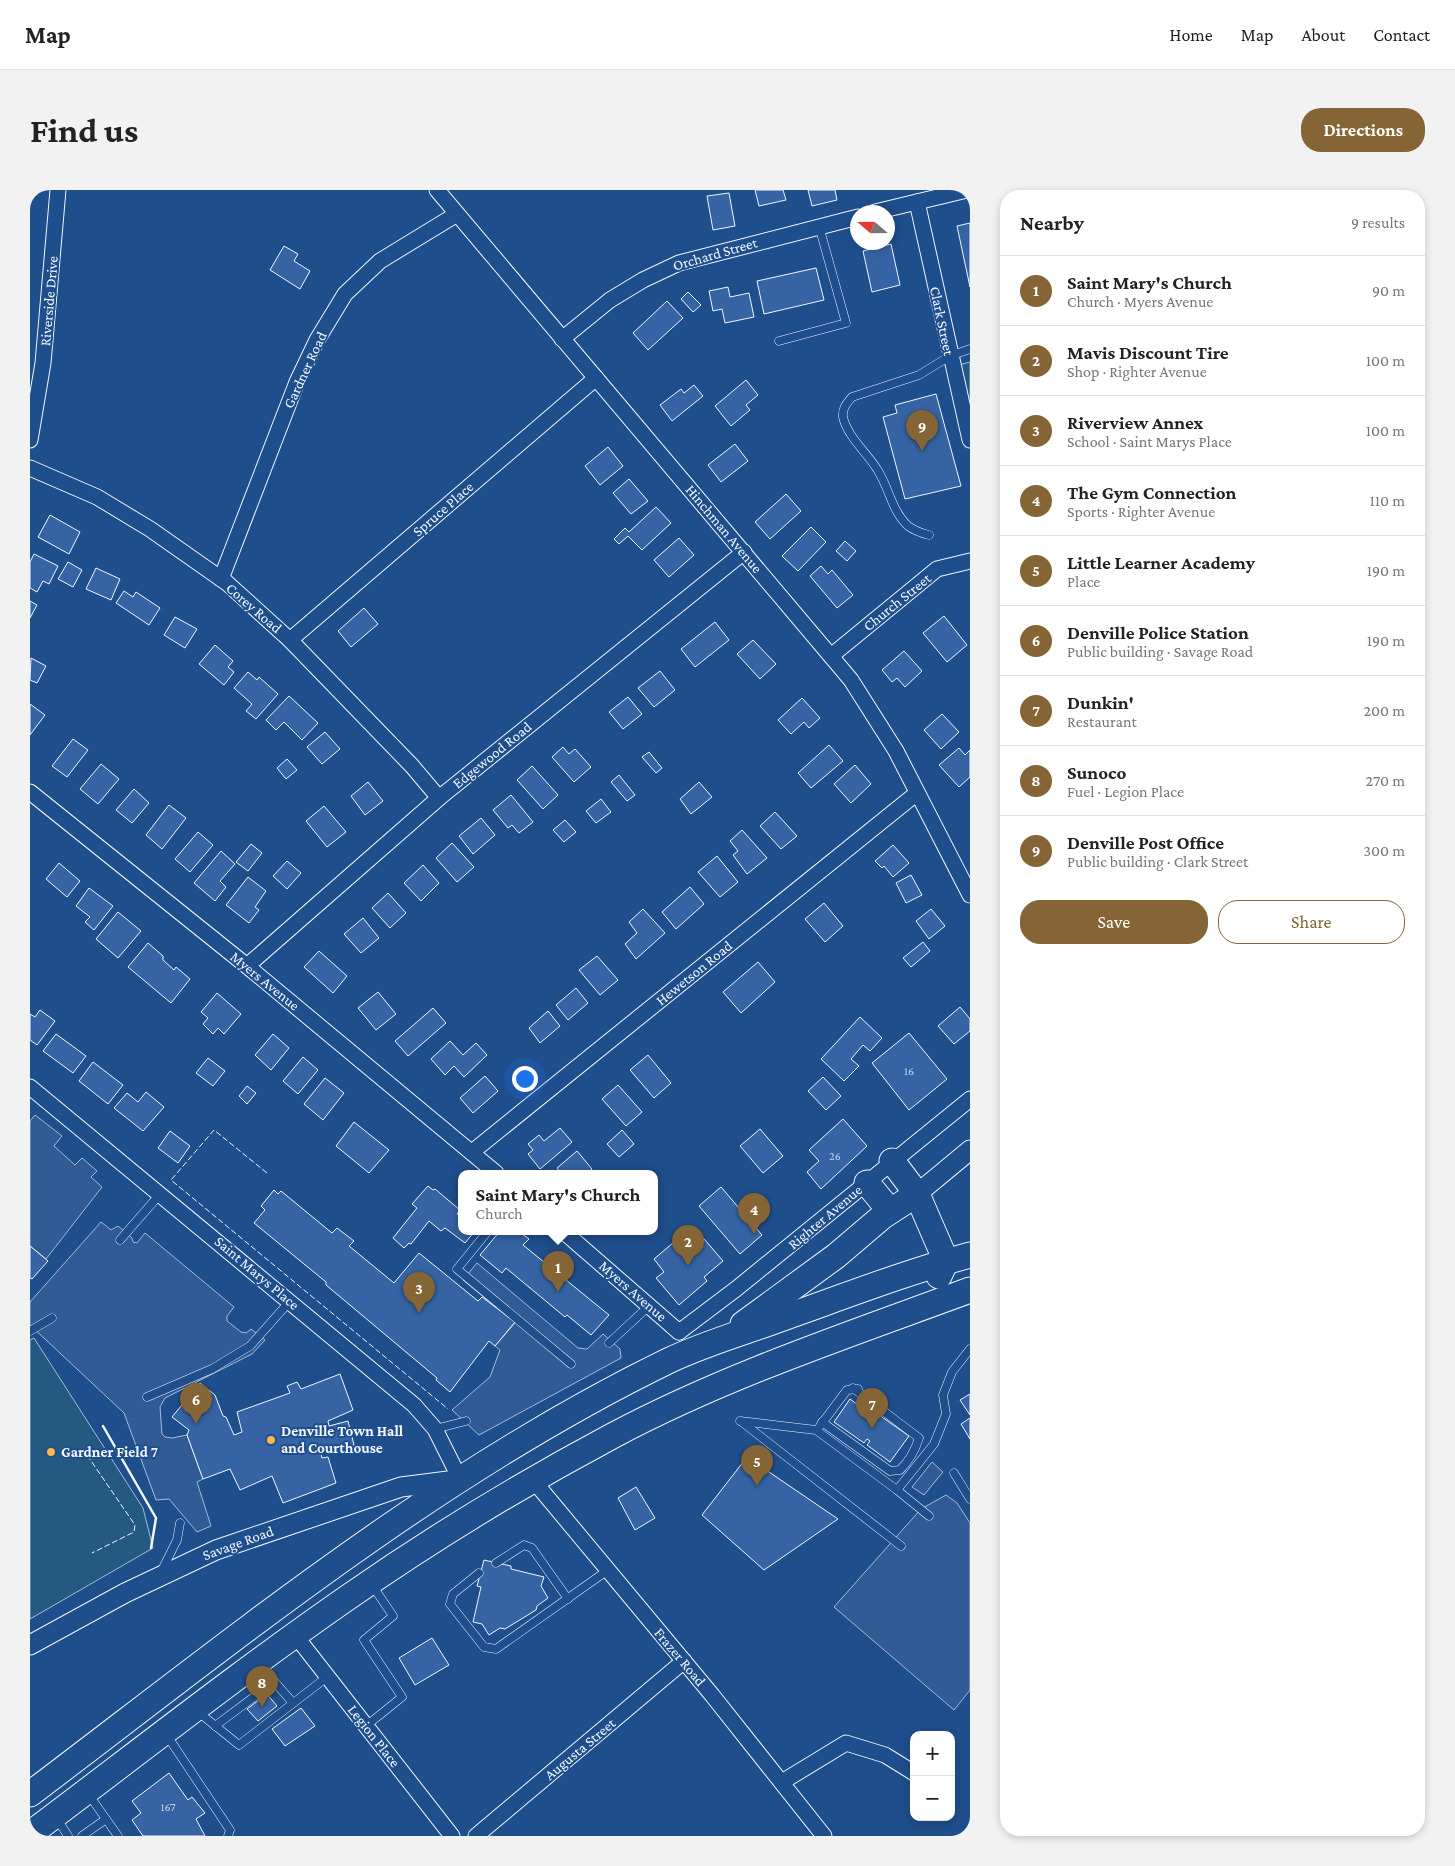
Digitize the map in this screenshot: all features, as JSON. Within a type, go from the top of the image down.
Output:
[{"type":"highway","points":[[892,1161],[917,1194],[946,1261],[940,1275],[923,1295],[902,1313]]},
{"type":"highway","points":[[866,1182],[890,1211]]},
{"type":"highway","points":[[719,1341],[836,1256],[890,1211],[917,1194]]},
{"type":"highway","points":[[30,1794],[332,1567],[460,1479],[582,1406],[670,1360],[946,1261],[970,1255]]},
{"type":"highway","points":[[30,1834],[295,1635],[370,1582],[533,1480],[617,1434],[724,1384],[902,1313],[970,1290]]},
{"type":"street","name":"Riverside Drive","points":[[30,440],[43,363],[58,190]]},
{"type":"street","name":"Hinchman Avenue","points":[[437,190],[744,552],[831,656],[865,700],[896,751],[970,895]]},
{"type":"street","points":[[895,207],[967,190]]},
{"type":"street","name":"Clark Street","points":[[917,202],[970,440]]},
{"type":"street","name":"Gardner Road","points":[[221,579],[296,382],[317,340],[344,294],[380,261],[458,214]]},
{"type":"street","name":"Orchard Street","points":[[562,339],[610,300],[643,280],[678,263],[850,219]]},
{"type":"street","name":"Spruce Place","points":[[290,640],[596,378]]},
{"type":"street","name":"Corey Road","points":[[30,468],[96,497],[150,529],[221,579],[290,640],[439,798]]},
{"type":"street","name":"Edgewood Road","points":[[248,966],[439,798],[744,552]]},
{"type":"street","name":"Church Street","points":[[831,656],[937,569],[970,561]]},
{"type":"street","name":"Myers Avenue","points":[[30,792],[248,966],[493,1170]]},
{"type":"street","name":"Hewetson Road","points":[[472,1152],[917,793]]},
{"type":"street","name":"Saint Marys Place","points":[[30,1087],[291,1300],[414,1405],[436,1429],[460,1479]]},
{"type":"street","name":"Righter Avenue","points":[[679,1332],[743,1284],[970,1099]]},
{"type":"street","points":[[917,1194],[970,1150]]},
{"type":"street","name":"Myers Avenue","points":[[568,1235],[679,1332],[670,1360]]},
{"type":"street","name":"Savage Road","points":[[30,1646],[159,1576],[216,1550],[401,1487],[460,1479]]},
{"type":"street","name":"Frazer Road","points":[[533,1480],[684,1661],[824,1836]]},
{"type":"street","name":"Legion Place","points":[[295,1635],[452,1836]]},
{"type":"street","name":"Augusta Street","points":[[476,1836],[684,1661]]},
{"type":"street","points":[[782,1782],[846,1743],[885,1755],[910,1771]]},
{"type":"lane","points":[[779,341],[846,323],[820,226]]},
{"type":"lane","points":[[929,535],[917,532],[907,525],[891,503],[878,470],[846,425],[843,415],[844,406],[852,397],[919,375],[950,356],[970,349]]},
{"type":"lane","points":[[120,1240],[161,1194]]},
{"type":"lane","points":[[485,1235],[457,1269],[571,1364]]},
{"type":"lane","points":[[147,1397],[212,1369],[250,1346],[291,1300]]},
{"type":"lane","points":[[609,1343],[650,1305]]},
{"type":"lane","points":[[30,1331],[52,1318]]},
{"type":"lane","points":[[897,1490],[934,1444],[946,1414],[943,1395],[952,1372],[970,1349]]},
{"type":"lane","points":[[816,1430],[847,1390],[853,1388],[859,1390],[934,1444]]},
{"type":"lane","points":[[822,1422],[890,1471],[900,1470],[906,1464],[915,1451],[919,1438],[853,1388]]},
{"type":"lane","points":[[436,1429],[466,1421]]},
{"type":"lane","points":[[901,1546],[740,1421],[816,1430],[929,1516]]},
{"type":"lane","points":[[954,1473],[970,1499]]},
{"type":"lane","points":[[159,1576],[177,1540],[180,1523]]},
{"type":"lane","points":[[496,1563],[524,1545],[532,1548],[568,1598]]},
{"type":"lane","points":[[479,1573],[453,1594],[450,1604],[484,1647],[496,1649],[608,1570]]},
{"type":"lane","points":[[366,1726],[402,1696],[364,1640],[393,1616],[370,1582]]},
{"type":"lane","points":[[258,1663],[292,1703]]},
{"type":"lane","points":[[195,1710],[238,1745],[327,1676]]},
{"type":"lane","points":[[216,1726],[274,1682]]},
{"type":"lane","points":[[165,1733],[230,1830],[228,1836]]},
{"type":"lane","points":[[86,1792],[118,1836]]},
{"type":"lane","points":[[55,1815],[68,1836]]},
{"type":"lane","points":[[82,1836],[106,1819]]},
{"type":"shaded area","points":[[970,362],[970,404],[959,365]]},
{"type":"shaded area","points":[[35,1115],[62,1136],[54,1146],[75,1165],[82,1158],[97,1171],[91,1177],[102,1187],[46,1259],[30,1246],[30,1121]]},
{"type":"shaded area","points":[[101,1222],[111,1230],[118,1226],[132,1238],[133,1242],[137,1243],[145,1233],[234,1307],[227,1316],[227,1321],[241,1332],[246,1333],[251,1329],[265,1340],[252,1354],[165,1398],[160,1407],[162,1434],[165,1437],[172,1438],[187,1435],[203,1479],[197,1482],[211,1526],[197,1532],[169,1499],[156,1500],[124,1413],[30,1325],[30,1302]]},
{"type":"shaded area","points":[[477,1263],[578,1348],[587,1349],[603,1334],[620,1349],[621,1358],[479,1435],[452,1410],[490,1377],[500,1350],[495,1346],[515,1323],[463,1280]]},
{"type":"shaded area","points":[[34,1338],[143,1508],[153,1548],[30,1619],[30,1340]]},
{"type":"shaded area","points":[[932,1462],[943,1472],[924,1495],[912,1487]]},
{"type":"shaded area","points":[[946,1495],[957,1503],[970,1523],[970,1690],[954,1710],[834,1607],[921,1509]]},
{"type":"building","points":[[755,190],[783,190],[786,200],[759,206]]},
{"type":"building","points":[[808,190],[835,190],[837,200],[812,206]]},
{"type":"building","points":[[729,193],[735,226],[713,230],[707,196]]},
{"type":"building","points":[[970,223],[970,287],[957,226]]},
{"type":"building","points":[[284,246],[298,254],[294,261],[310,271],[300,289],[270,270]]},
{"type":"building","points":[[892,250],[900,285],[872,292],[863,251]]},
{"type":"building","points":[[816,268],[824,300],[764,314],[757,281]]},
{"type":"building","points":[[728,287],[730,297],[749,293],[754,317],[725,323],[722,309],[713,311],[709,291]]},
{"type":"building","points":[[688,292],[701,305],[693,312],[681,299]]},
{"type":"building","points":[[667,301],[683,318],[648,350],[633,333]]},
{"type":"building","points":[[746,380],[758,395],[746,405],[750,410],[731,426],[715,406]]},
{"type":"building","points":[[694,385],[703,396],[672,421],[660,405],[681,389],[684,393]]},
{"type":"building","points":[[936,394],[961,486],[905,499],[883,417],[897,413],[895,405]]},
{"type":"building","points":[[735,444],[748,461],[721,482],[708,465]]},
{"type":"building","points":[[608,447],[623,466],[600,485],[585,466]]},
{"type":"building","points":[[629,479],[648,501],[631,514],[613,493]]},
{"type":"building","points":[[786,494],[801,511],[770,539],[755,522]]},
{"type":"building","points":[[656,507],[671,523],[642,550],[628,536],[619,544],[614,539],[625,528],[629,532]]},
{"type":"building","points":[[50,515],[80,532],[69,554],[38,537]]},
{"type":"building","points":[[811,527],[826,542],[798,571],[782,556]]},
{"type":"building","points":[[679,538],[694,555],[669,577],[654,560]]},
{"type":"building","points":[[845,541],[856,551],[847,561],[836,551]]},
{"type":"building","points":[[34,554],[58,566],[49,584],[43,581],[37,592],[30,588],[30,562]]},
{"type":"building","points":[[68,562],[82,570],[73,587],[58,579]]},
{"type":"building","points":[[821,566],[828,574],[832,570],[853,595],[837,608],[810,576]]},
{"type":"building","points":[[96,568],[120,579],[111,600],[86,589]]},
{"type":"building","points":[[124,591],[133,597],[136,592],[160,608],[149,625],[116,603]]},
{"type":"building","points":[[30,601],[37,605],[30,618]]},
{"type":"building","points":[[364,608],[378,624],[351,647],[338,631]]},
{"type":"building","points":[[944,616],[967,645],[947,662],[923,633]]},
{"type":"building","points":[[175,617],[197,629],[185,648],[164,635]]},
{"type":"building","points":[[715,622],[729,640],[695,667],[681,649]]},
{"type":"building","points":[[753,640],[776,664],[760,679],[737,654]]},
{"type":"building","points":[[215,645],[233,661],[228,667],[234,672],[224,685],[199,664]]},
{"type":"building","points":[[904,651],[922,671],[905,687],[897,678],[892,682],[882,670]]},
{"type":"building","points":[[31,658],[46,666],[37,683],[30,680]]},
{"type":"building","points":[[660,671],[675,690],[654,707],[638,688]]},
{"type":"building","points":[[248,672],[257,680],[259,677],[278,694],[256,719],[246,711],[252,704],[234,688]]},
{"type":"building","points":[[289,696],[318,723],[302,740],[284,722],[276,730],[266,720]]},
{"type":"building","points":[[628,697],[642,714],[623,729],[609,712]]},
{"type":"building","points":[[802,698],[820,718],[809,728],[804,722],[791,734],[778,720]]},
{"type":"building","points":[[30,704],[45,715],[30,735]]},
{"type":"building","points":[[942,714],[959,732],[941,749],[924,730]]},
{"type":"building","points":[[325,732],[340,749],[322,764],[307,747]]},
{"type":"building","points":[[73,739],[88,750],[67,777],[52,766]]},
{"type":"building","points":[[829,745],[843,761],[811,788],[798,773]]},
{"type":"building","points":[[563,747],[569,754],[575,749],[591,767],[574,782],[552,757]]},
{"type":"building","points":[[959,748],[965,755],[970,750],[970,777],[959,787],[939,765]]},
{"type":"building","points":[[649,752],[662,768],[656,773],[642,757]]},
{"type":"building","points":[[287,759],[297,770],[286,779],[277,768]]},
{"type":"building","points":[[101,764],[119,779],[98,804],[80,789]]},
{"type":"building","points":[[855,765],[871,784],[851,803],[834,784]]},
{"type":"building","points":[[532,766],[558,795],[543,809],[517,780]]},
{"type":"building","points":[[619,775],[635,795],[627,801],[611,782]]},
{"type":"building","points":[[368,782],[383,801],[365,815],[351,796]]},
{"type":"building","points":[[699,782],[712,797],[691,814],[680,799]]},
{"type":"building","points":[[134,789],[149,803],[132,823],[116,810]]},
{"type":"building","points":[[511,795],[533,822],[519,833],[512,825],[508,828],[493,810]]},
{"type":"building","points":[[601,799],[611,812],[596,823],[586,811]]},
{"type":"building","points":[[169,805],[186,818],[162,849],[146,835]]},
{"type":"building","points":[[324,806],[346,832],[327,847],[306,821]]},
{"type":"building","points":[[775,812],[797,836],[781,849],[760,826]]},
{"type":"building","points":[[481,818],[495,835],[473,854],[459,836]]},
{"type":"building","points":[[565,820],[576,832],[564,842],[553,830]]},
{"type":"building","points":[[742,830],[767,858],[747,874],[733,855],[738,851],[730,841]]},
{"type":"building","points":[[198,832],[213,845],[190,872],[175,859]]},
{"type":"building","points":[[452,843],[474,867],[457,882],[436,858]]},
{"type":"building","points":[[251,844],[262,853],[248,871],[236,862]]},
{"type":"building","points":[[893,845],[909,863],[893,877],[884,866],[882,868],[875,861]]},
{"type":"building","points":[[221,851],[235,864],[220,881],[226,887],[215,901],[194,883]]},
{"type":"building","points":[[717,856],[738,882],[720,897],[698,872]]},
{"type":"building","points":[[287,861],[301,873],[287,889],[273,876]]},
{"type":"building","points":[[59,863],[80,881],[67,897],[46,879]]},
{"type":"building","points":[[423,865],[439,883],[421,901],[404,883]]},
{"type":"building","points":[[911,875],[922,895],[906,903],[896,883]]},
{"type":"building","points":[[248,877],[266,891],[255,907],[259,910],[249,923],[226,905]]},
{"type":"building","points":[[690,887],[704,904],[676,929],[662,912]]},
{"type":"building","points":[[89,888],[113,906],[94,930],[85,922],[90,917],[76,906]]},
{"type":"building","points":[[388,893],[406,913],[390,928],[372,908]]},
{"type":"building","points":[[824,903],[843,926],[825,942],[805,919]]},
{"type":"building","points":[[643,909],[665,933],[636,959],[625,944],[637,933],[629,922]]},
{"type":"building","points":[[931,909],[945,926],[929,939],[916,921]]},
{"type":"building","points":[[118,912],[141,931],[118,958],[96,939]]},
{"type":"building","points":[[363,918],[379,938],[361,953],[344,934]]},
{"type":"building","points":[[923,942],[930,951],[911,967],[903,958]]},
{"type":"building","points":[[148,943],[163,956],[163,960],[174,970],[176,967],[190,979],[171,1003],[128,967]]},
{"type":"building","points":[[319,951],[347,976],[333,993],[304,967]]},
{"type":"building","points":[[597,956],[618,980],[600,995],[579,970]]},
{"type":"building","points":[[758,962],[775,982],[741,1013],[723,992]]},
{"type":"building","points":[[576,988],[588,1003],[568,1020],[556,1005]]},
{"type":"building","points":[[378,992],[396,1014],[376,1030],[358,1008]]},
{"type":"building","points":[[217,993],[241,1014],[224,1034],[218,1028],[213,1034],[203,1024],[208,1018],[201,1012]]},
{"type":"building","points":[[960,1007],[970,1019],[970,1031],[954,1044],[938,1026]]},
{"type":"building","points":[[433,1008],[446,1023],[408,1056],[395,1041]]},
{"type":"building","points":[[40,1010],[55,1021],[37,1045],[30,1040],[30,1014],[35,1017]]},
{"type":"building","points":[[548,1011],[560,1026],[540,1043],[529,1028]]},
{"type":"building","points":[[860,1017],[882,1038],[870,1051],[863,1045],[851,1059],[859,1066],[844,1081],[821,1059]]},
{"type":"building","points":[[909,1033],[947,1079],[909,1110],[872,1063]]},
{"type":"building","points":[[56,1034],[86,1056],[73,1073],[43,1051]]},
{"type":"building","points":[[273,1034],[289,1048],[271,1070],[255,1055]]},
{"type":"building","points":[[450,1041],[463,1055],[476,1043],[487,1055],[464,1077],[454,1066],[445,1075],[431,1059]]},
{"type":"building","points":[[648,1055],[671,1083],[654,1098],[630,1070]]},
{"type":"building","points":[[303,1057],[318,1070],[298,1094],[283,1081]]},
{"type":"building","points":[[208,1058],[225,1071],[213,1086],[196,1073]]},
{"type":"building","points":[[93,1062],[123,1085],[108,1104],[79,1081]]},
{"type":"building","points":[[485,1076],[498,1091],[473,1113],[460,1098]]},
{"type":"building","points":[[823,1077],[841,1096],[826,1110],[808,1091]]},
{"type":"building","points":[[325,1078],[344,1093],[323,1120],[304,1104]]},
{"type":"building","points":[[618,1085],[642,1112],[626,1126],[602,1099]]},
{"type":"building","points":[[247,1086],[256,1093],[247,1104],[239,1096]]},
{"type":"building","points":[[146,1092],[164,1107],[143,1131],[114,1108],[127,1093],[138,1102]]},
{"type":"building","points":[[843,1119],[867,1146],[821,1189],[807,1172],[819,1161],[809,1150]]},
{"type":"building","points":[[354,1122],[389,1150],[369,1173],[336,1146]]},
{"type":"building","points":[[560,1128],[572,1142],[540,1169],[528,1154],[533,1150],[528,1144],[539,1135],[544,1141]]},
{"type":"building","points":[[760,1129],[783,1156],[763,1173],[740,1146]]},
{"type":"building","points":[[622,1130],[634,1144],[619,1157],[607,1144]]},
{"type":"building","points":[[170,1131],[190,1146],[178,1163],[158,1148]]},
{"type":"building","points":[[577,1151],[592,1169],[559,1170],[557,1168]]},
{"type":"building","points":[[428,1186],[433,1190],[435,1189],[458,1208],[458,1235],[472,1235],[465,1243],[445,1228],[441,1231],[429,1221],[411,1244],[409,1243],[404,1248],[393,1238],[417,1208],[412,1204]]},
{"type":"building","points":[[721,1187],[762,1235],[740,1254],[699,1206]]},
{"type":"building","points":[[274,1190],[278,1194],[281,1191],[332,1233],[337,1228],[354,1241],[349,1246],[394,1283],[419,1253],[478,1301],[482,1297],[515,1322],[495,1346],[489,1341],[450,1392],[436,1380],[437,1378],[326,1285],[326,1282],[254,1223],[265,1210],[261,1206]]},
{"type":"building","points":[[693,1226],[723,1261],[704,1277],[707,1281],[679,1305],[656,1278],[664,1272],[654,1259]]},
{"type":"building","points":[[497,1235],[524,1235],[529,1239],[523,1245],[609,1315],[591,1335],[567,1315],[565,1317],[506,1268],[502,1273],[480,1255]]},
{"type":"building","points":[[30,1246],[48,1261],[32,1279],[30,1278]]},
{"type":"building","name":"Denville Town Hall and Courthouse","points":[[340,1374],[353,1410],[328,1421],[329,1426],[348,1421],[354,1445],[330,1451],[329,1446],[320,1450],[322,1458],[328,1457],[336,1483],[283,1503],[272,1476],[240,1490],[230,1469],[203,1479],[187,1435],[189,1430],[172,1417],[200,1383],[215,1395],[223,1416],[226,1417],[234,1435],[242,1432],[237,1412],[290,1393],[287,1386],[297,1382],[301,1389]]},
{"type":"building","points":[[970,1394],[970,1415],[960,1400]]},
{"type":"building","points":[[850,1399],[870,1414],[872,1410],[909,1436],[890,1462],[867,1445],[870,1441],[867,1439],[864,1443],[834,1422]]},
{"type":"building","points":[[970,1418],[970,1439],[961,1424]]},
{"type":"building","points":[[747,1457],[838,1519],[764,1570],[702,1515]]},
{"type":"building","points":[[636,1487],[655,1518],[635,1530],[618,1498]]},
{"type":"building","points":[[484,1560],[511,1566],[511,1569],[544,1577],[541,1586],[548,1598],[537,1606],[536,1610],[505,1629],[500,1628],[489,1635],[482,1624],[473,1622],[481,1587],[477,1586]]},
{"type":"building","points":[[432,1638],[449,1665],[415,1685],[399,1658]]},
{"type":"building","points":[[267,1694],[277,1706],[258,1721],[247,1709]]},
{"type":"building","points":[[301,1708],[315,1726],[285,1746],[272,1729]]},
{"type":"building","points":[[169,1773],[188,1800],[192,1797],[205,1813],[196,1819],[205,1836],[143,1836],[132,1820],[141,1813],[132,1801]]},
{"type":"fence","points":[[267,1173],[214,1130],[171,1180],[448,1409]]},
{"type":"fence","points":[[87,1455],[135,1525],[134,1532],[92,1553]]},
{"type":"wall","points":[[103,1426],[156,1518],[151,1548]]},
{"type":"place","name":"Denville Post Office","points":[[922,451]]},
{"type":"place","name":"The Gym Connection","points":[[754,1234]]},
{"type":"place","name":"Mavis Discount Tire","points":[[688,1266]]},
{"type":"place","name":"Saint Mary's Church","points":[[558,1292]]},
{"type":"place","name":"Riverview Annex","points":[[419,1313]]},
{"type":"place","name":"Denville Police Station","points":[[196,1424]]},
{"type":"place","name":"Dunkin'","points":[[872,1429]]},
{"type":"place","name":"Denville Town Hall and Courthouse","points":[[271,1440]]},
{"type":"place","name":"Gardner Field 7","points":[[51,1452]]},
{"type":"place","name":"Little Learner Academy","points":[[757,1486]]},
{"type":"place","name":"Sunoco","points":[[262,1707]]}]
